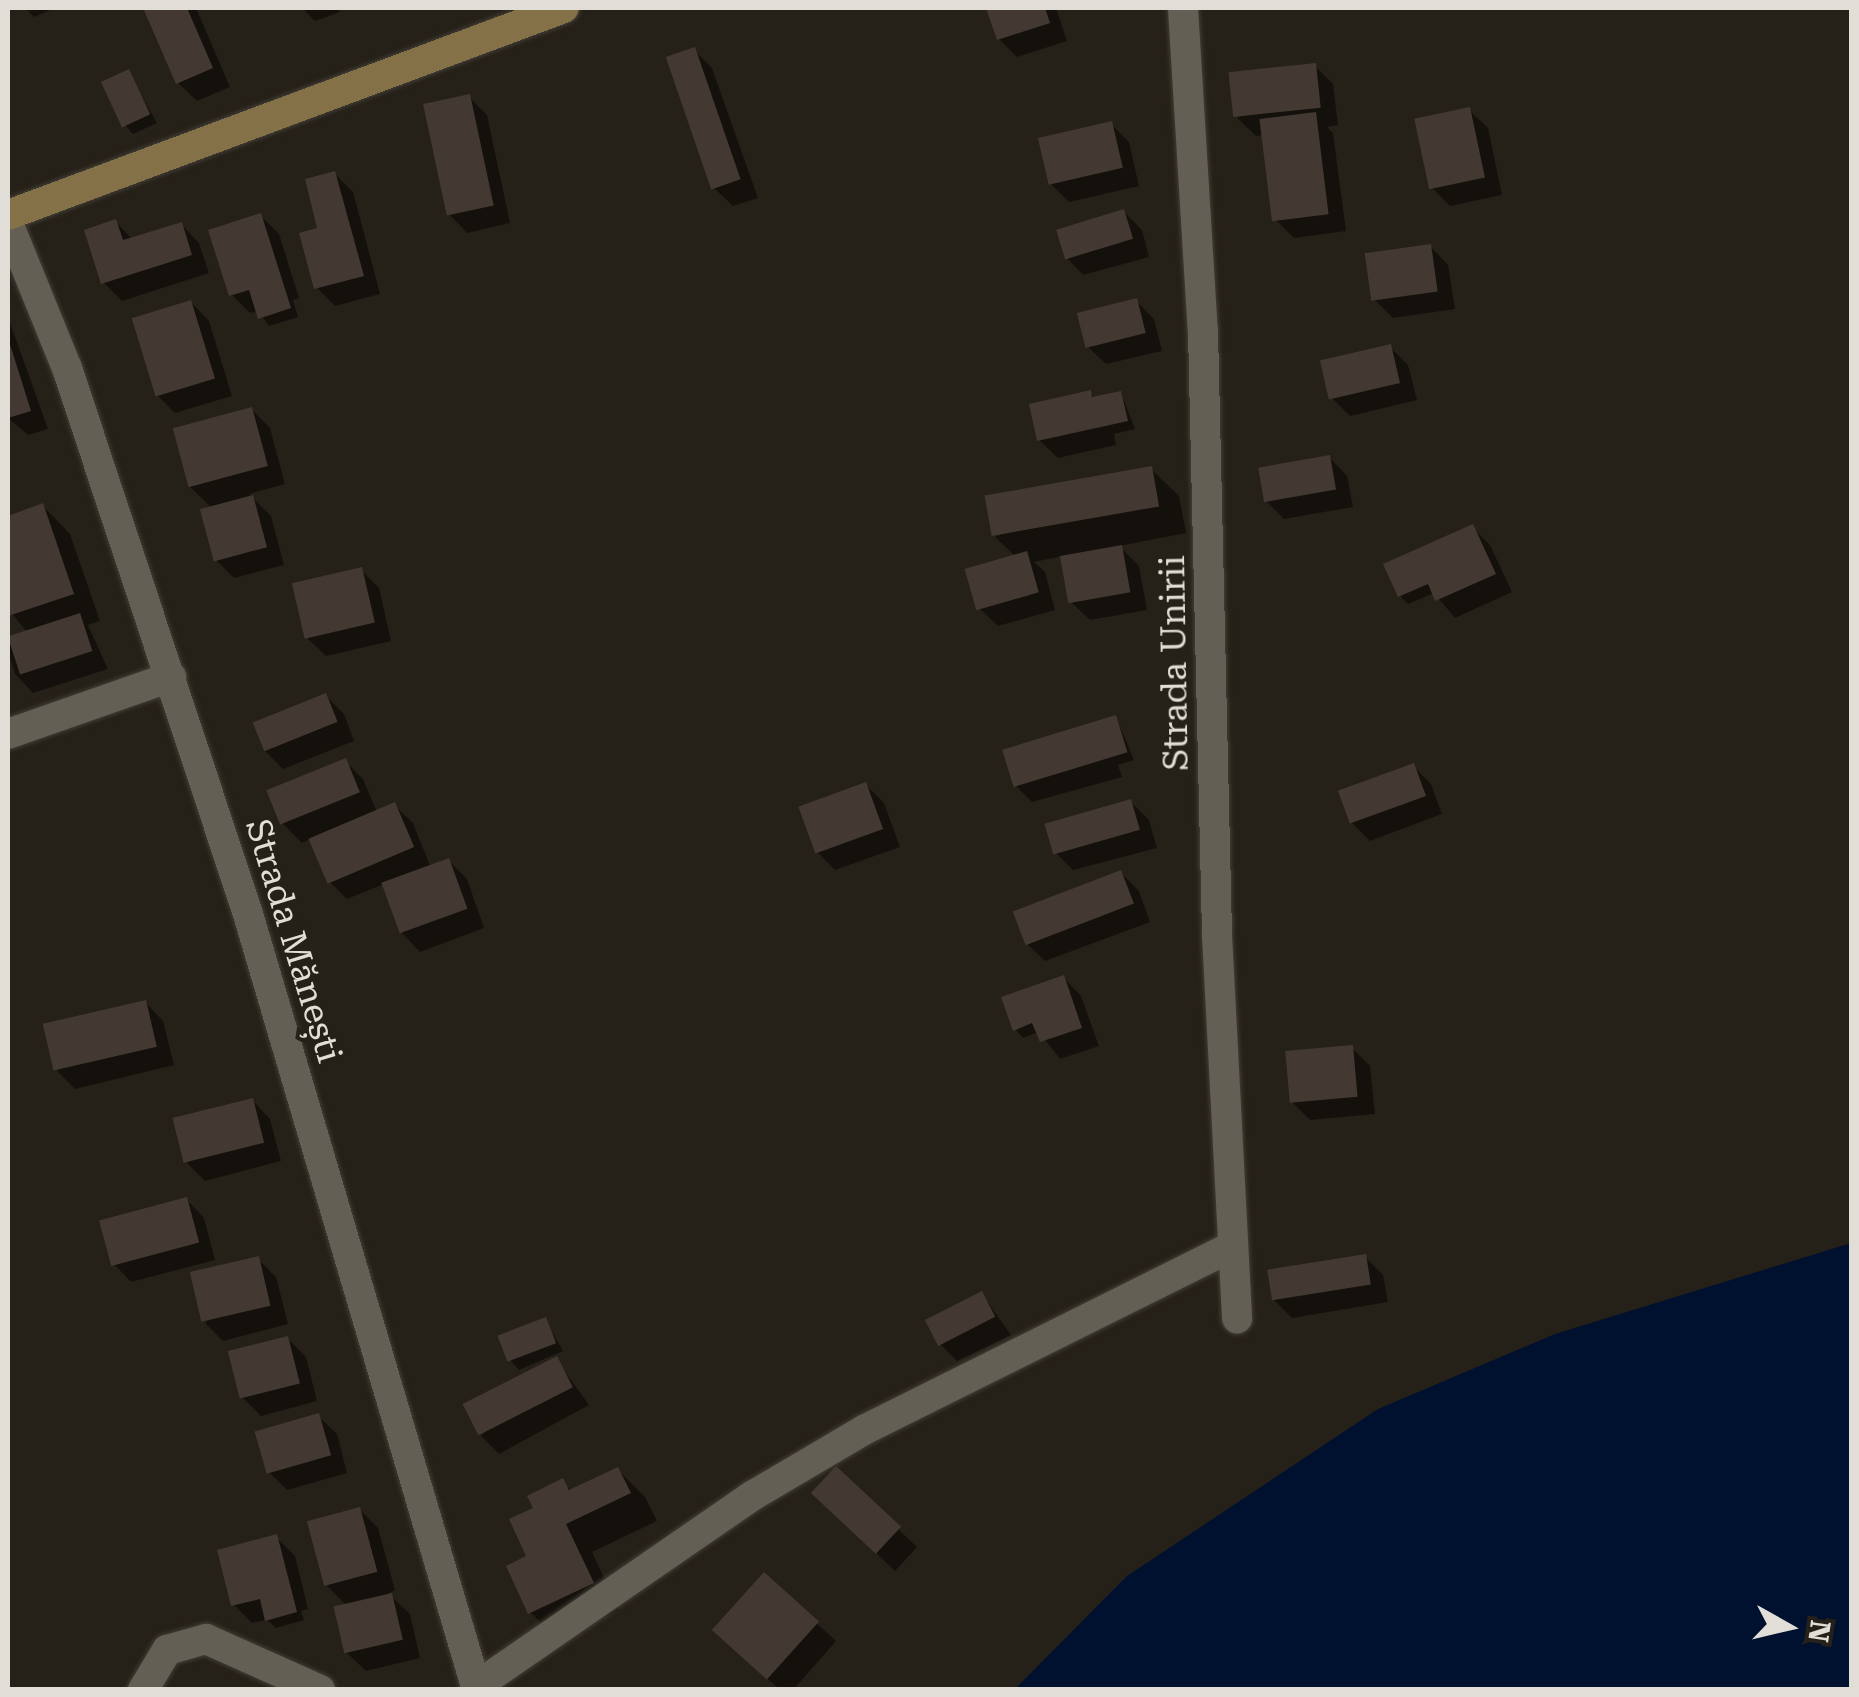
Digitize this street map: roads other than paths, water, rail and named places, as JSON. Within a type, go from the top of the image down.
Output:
[{"type":"street","points":[[8,215],[564,8]]},
{"type":"street","name":"Strada Unirii","points":[[1183,8],[1203,331],[1218,935],[1237,1318]]},
{"type":"street","name":"Strada Mănești","points":[[8,223],[67,368],[248,914],[362,1317],[478,1687]]},
{"type":"street","points":[[8,734],[171,677]]},
{"type":"street","points":[[478,1687],[637,1571],[848,1439],[1233,1246]]},
{"type":"street","points":[[143,1690],[167,1650],[206,1640],[320,1690]]},
{"type":"water","points":[[1851,1243],[1851,1689],[1015,1689],[1127,1576],[1378,1409],[1555,1334]]}]
